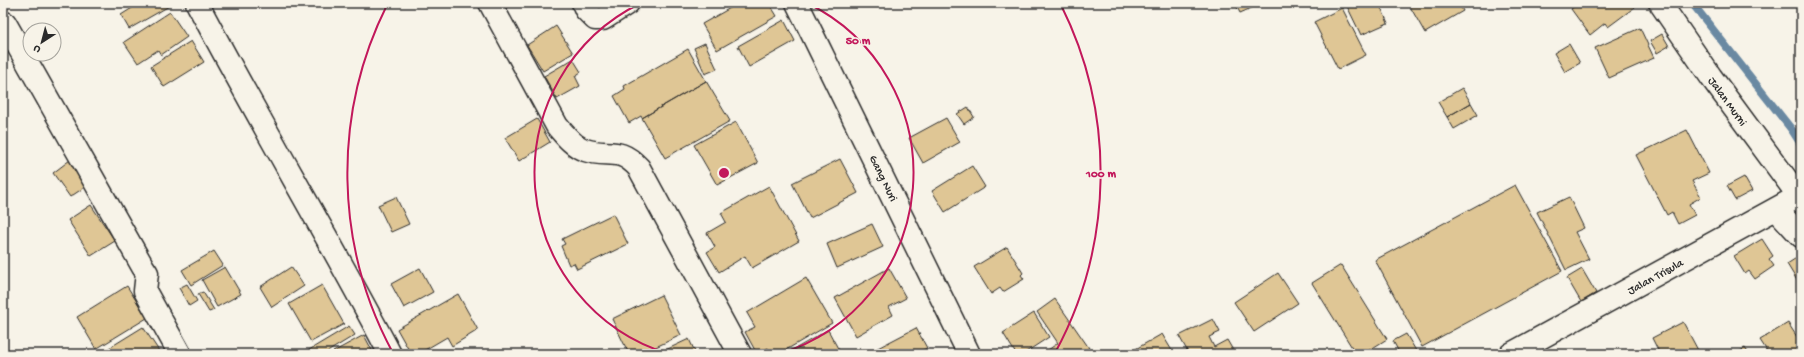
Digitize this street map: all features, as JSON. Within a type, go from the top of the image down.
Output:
[{"type":"street","points":[[197,3],[244,91],[347,272],[390,354]]},
{"type":"street","points":[[490,3],[557,126],[569,139],[584,150],[615,153],[631,159],[639,168],[740,354]]},
{"type":"street","points":[[583,3],[586,10],[595,19],[603,19],[628,3]]},
{"type":"street","name":"Gang Nuri","points":[[797,3],[969,354]]},
{"type":"street","name":"Jalan Murni","points":[[1660,3],[1711,77],[1800,197]]},
{"type":"street","points":[[5,23],[143,267],[146,274],[145,291],[180,354]]},
{"type":"street","name":"Jalan Trisula","points":[[1511,354],[1800,197]]},
{"type":"street","points":[[1776,210],[1801,236]]},
{"type":"building","points":[[140,3],[170,3],[171,5],[129,29],[121,15]]},
{"type":"building","points":[[739,3],[769,3],[777,16],[717,50],[702,24]]},
{"type":"building","points":[[1235,3],[1263,3],[1240,13]]},
{"type":"building","points":[[1379,3],[1388,23],[1361,35],[1346,4]]},
{"type":"building","points":[[1408,3],[1459,3],[1463,11],[1425,33]]},
{"type":"building","points":[[1579,3],[1632,3],[1635,7],[1608,27],[1605,23],[1590,35],[1571,9]]},
{"type":"building","points":[[1342,8],[1366,55],[1338,69],[1314,22]]},
{"type":"building","points":[[170,12],[187,37],[161,55],[158,50],[138,63],[124,42]]},
{"type":"building","points":[[784,20],[795,41],[749,67],[738,46]]},
{"type":"building","points":[[556,26],[573,53],[543,71],[527,45]]},
{"type":"building","points":[[1640,28],[1654,58],[1609,78],[1595,48]]},
{"type":"building","points":[[1662,34],[1669,46],[1657,53],[1650,41]]},
{"type":"building","points":[[191,41],[204,62],[164,87],[151,66]]},
{"type":"building","points":[[705,43],[717,69],[705,74],[694,48]]},
{"type":"building","points":[[1569,44],[1580,63],[1565,72],[1554,53]]},
{"type":"building","points":[[688,49],[706,81],[642,118],[641,116],[629,123],[614,96],[625,89],[624,86]]},
{"type":"building","points":[[573,59],[581,72],[575,76],[580,86],[557,99],[544,76]]},
{"type":"building","points":[[706,81],[730,121],[665,158],[642,118]]},
{"type":"building","points":[[1462,88],[1471,103],[1447,117],[1438,102]]},
{"type":"building","points":[[1471,103],[1478,115],[1454,129],[1447,117]]},
{"type":"building","points":[[968,107],[974,117],[964,124],[957,114]]},
{"type":"building","points":[[946,118],[960,142],[923,163],[909,138]]},
{"type":"building","points":[[537,119],[550,142],[519,161],[505,138]]},
{"type":"building","points":[[736,122],[758,163],[717,185],[694,145]]},
{"type":"building","points":[[1687,130],[1709,173],[1692,181],[1701,197],[1689,204],[1695,215],[1678,224],[1672,212],[1667,215],[1636,155]]},
{"type":"building","points":[[840,159],[858,193],[810,218],[792,183]]},
{"type":"building","points":[[70,160],[88,185],[70,197],[53,173]]},
{"type":"building","points":[[972,166],[985,187],[945,212],[932,191]]},
{"type":"building","points":[[1744,177],[1752,191],[1735,200],[1727,186]]},
{"type":"building","points":[[1515,185],[1562,271],[1422,347],[1375,260]]},
{"type":"building","points":[[769,186],[799,241],[752,268],[745,256],[719,272],[707,252],[715,247],[707,233],[726,222],[721,213]]},
{"type":"building","points":[[396,197],[409,224],[391,232],[378,205]]},
{"type":"building","points":[[1569,197],[1584,228],[1575,232],[1589,259],[1566,270],[1537,212]]},
{"type":"building","points":[[91,205],[115,241],[91,256],[68,220]]},
{"type":"building","points":[[613,214],[628,244],[577,269],[574,263],[569,265],[561,246],[565,244],[562,239]]},
{"type":"building","points":[[872,224],[883,247],[837,268],[827,244]]},
{"type":"building","points":[[1762,239],[1773,256],[1769,259],[1774,266],[1755,279],[1749,271],[1745,274],[1734,256]]},
{"type":"building","points":[[1007,247],[1023,273],[1021,275],[1024,279],[1003,292],[1000,288],[991,294],[974,267]]},
{"type":"building","points":[[214,251],[223,265],[191,285],[182,270]]},
{"type":"building","points":[[1801,255],[1801,287],[1787,264]]},
{"type":"building","points":[[1341,265],[1387,339],[1363,354],[1356,354],[1312,283]]},
{"type":"building","points":[[225,267],[241,294],[217,307],[202,280]]},
{"type":"building","points":[[291,267],[304,286],[272,307],[260,287]]},
{"type":"building","points":[[420,268],[433,292],[404,308],[391,284]]},
{"type":"building","points":[[889,268],[906,298],[889,307],[893,315],[856,336],[835,298]]},
{"type":"building","points":[[1582,269],[1596,293],[1581,302],[1567,278]]},
{"type":"building","points":[[1278,273],[1298,303],[1254,332],[1234,302]]},
{"type":"building","points":[[806,278],[832,323],[779,354],[771,354],[768,348],[757,354],[745,332],[755,327],[747,313]]},
{"type":"building","points":[[187,284],[197,301],[189,306],[179,288]]},
{"type":"building","points":[[322,285],[344,324],[311,342],[289,304]]},
{"type":"building","points":[[127,286],[147,318],[96,349],[77,317]]},
{"type":"building","points":[[203,292],[214,310],[209,312],[198,294]]},
{"type":"building","points":[[458,294],[478,330],[452,346],[447,337],[418,354],[411,354],[397,329]]},
{"type":"building","points":[[661,295],[681,335],[641,354],[629,354],[612,319]]},
{"type":"building","points":[[1055,299],[1089,348],[1080,354],[1050,354],[1048,350],[1058,343],[1037,312]]},
{"type":"building","points":[[1034,313],[1049,337],[1023,354],[1016,354],[1003,333]]},
{"type":"building","points":[[1213,319],[1220,332],[1209,337],[1214,347],[1227,340],[1234,352],[1230,354],[1189,354],[1179,336]]},
{"type":"building","points":[[1683,322],[1700,354],[1660,354],[1652,338]]},
{"type":"building","points":[[1788,323],[1801,343],[1801,354],[1769,354],[1760,340]]},
{"type":"building","points":[[349,326],[355,335],[324,354],[304,353]]},
{"type":"building","points":[[143,327],[159,351],[155,354],[113,354],[109,348]]},
{"type":"building","points":[[916,328],[927,348],[915,354],[874,354],[872,351]]},
{"type":"building","points":[[828,330],[841,354],[786,354]]},
{"type":"building","points":[[1162,334],[1174,354],[1134,354],[1132,351]]},
{"type":"building","points":[[1406,334],[1418,354],[1400,354],[1393,341]]},
{"type":"building","points":[[364,335],[374,354],[334,354],[333,352]]},
{"type":"building","points":[[689,339],[696,354],[657,354]]},
{"type":"building","points":[[1316,348],[1320,354],[1305,354]]},
{"type":"building","points":[[1745,348],[1749,354],[1736,354]]},
{"type":"waterway","points":[[1692,3],[1792,130],[1801,144]]}]
